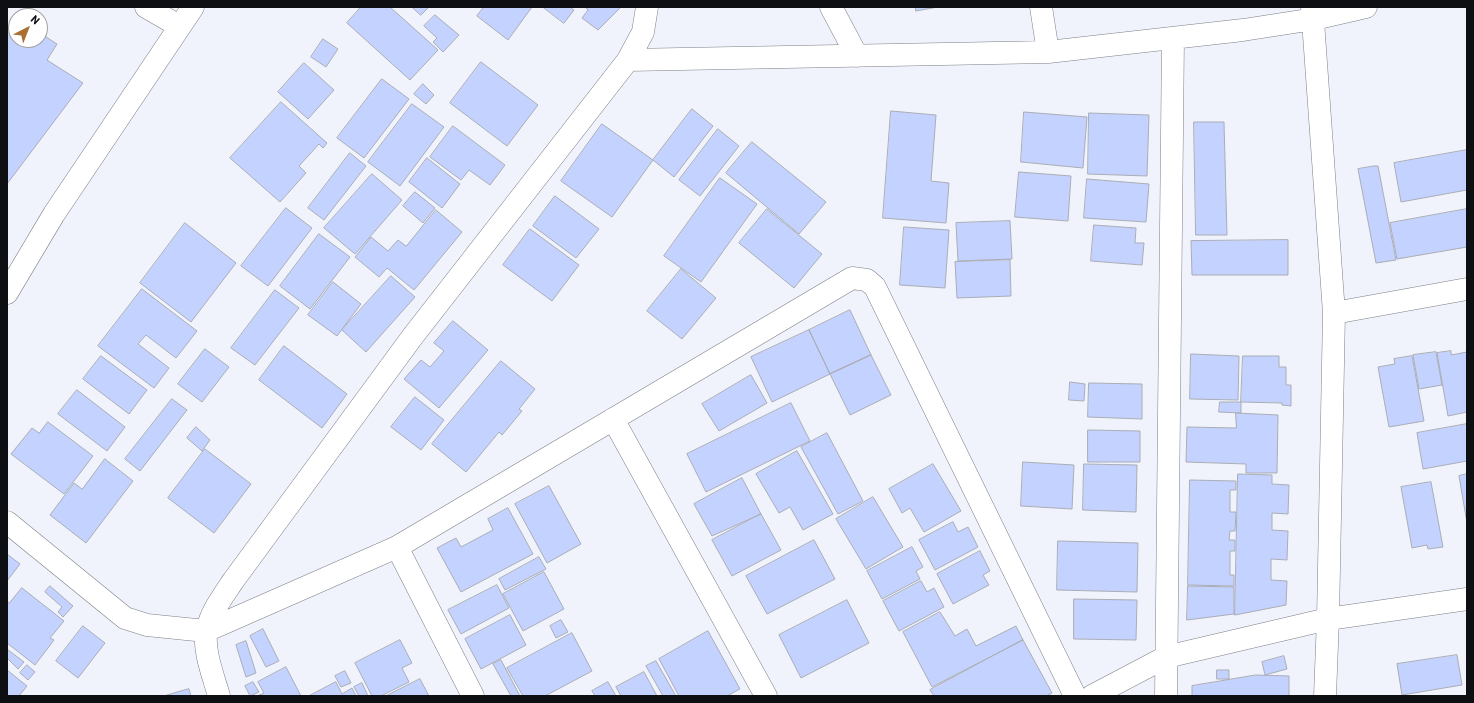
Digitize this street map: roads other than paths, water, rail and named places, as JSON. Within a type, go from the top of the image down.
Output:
[{"type":"street","points":[[146,7],[180,26]]},
{"type":"street","points":[[7,293],[54,214],[192,7]]},
{"type":"street","points":[[219,696],[207,651],[206,631],[216,608],[233,581],[413,336],[628,60],[643,32],[647,7]]},
{"type":"street","points":[[831,7],[857,56]]},
{"type":"street","points":[[1041,7],[1048,52]]},
{"type":"street","points":[[628,60],[1048,52],[1173,39],[1313,13],[1366,7]]},
{"type":"street","points":[[1313,13],[1334,313],[1325,696]]},
{"type":"street","points":[[1166,696],[1173,39]]},
{"type":"street","points":[[7,522],[125,618],[147,625],[206,631],[398,547],[852,278],[866,280],[875,288],[1075,696]]},
{"type":"street","points":[[1334,313],[1467,288]]},
{"type":"street","points":[[614,419],[766,696]]},
{"type":"street","points":[[398,547],[473,696]]},
{"type":"street","points":[[1092,696],[1166,657],[1328,619],[1467,599]]}]
